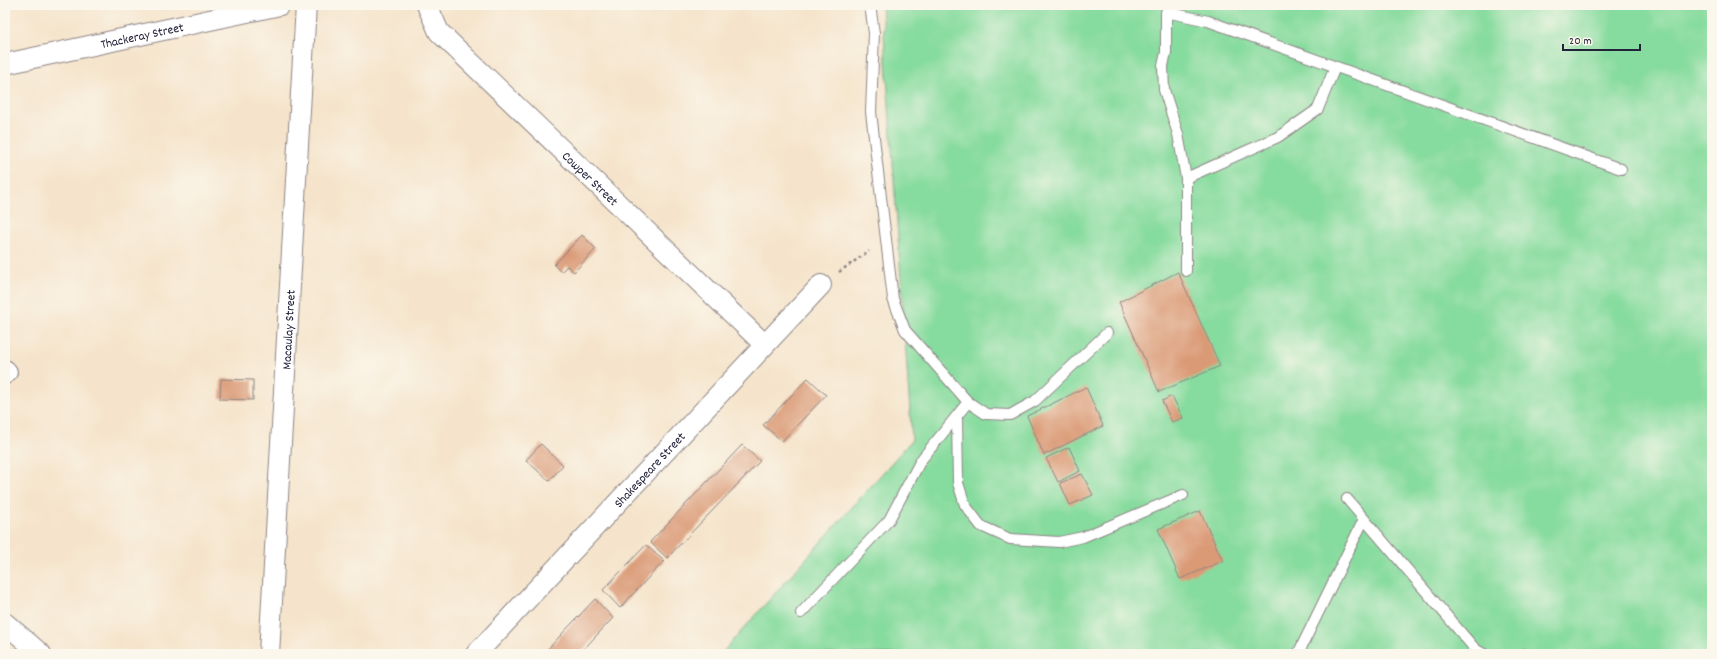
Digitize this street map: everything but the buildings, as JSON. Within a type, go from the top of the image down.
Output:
[{"type":"street","name":"Thackeray Street","points":[[5,64],[280,5]]},
{"type":"street","name":"Macaulay Street","points":[[269,654],[306,5]]},
{"type":"street","name":"Cowper Street","points":[[427,5],[439,32],[764,344]]},
{"type":"street","name":"Shakespeare Street","points":[[476,654],[764,344],[821,285]]},
{"type":"street","points":[[5,623],[41,654]]},
{"type":"lane","points":[[870,5],[874,34],[870,112],[893,299],[905,330],[968,402],[986,414],[1010,415],[1035,401],[1107,333]]},
{"type":"lane","points":[[1186,271],[1186,178],[1178,134],[1164,90],[1163,66],[1166,52],[1166,12],[1208,21],[1621,169]]},
{"type":"lane","points":[[1186,178],[1278,137],[1318,109],[1335,67]]},
{"type":"lane","points":[[801,614],[889,520],[921,460],[968,402]]},
{"type":"lane","points":[[957,416],[958,483],[965,504],[981,526],[1010,539],[1058,542],[1083,537],[1183,495]]},
{"type":"lane","points":[[1347,498],[1475,649],[1484,654]]},
{"type":"lane","points":[[1298,654],[1364,519]]},
{"type":"path","points":[[821,285],[886,239]]},
{"type":"green space","points":[[882,5],[1712,5],[1712,654],[721,654],[912,440]]}]
